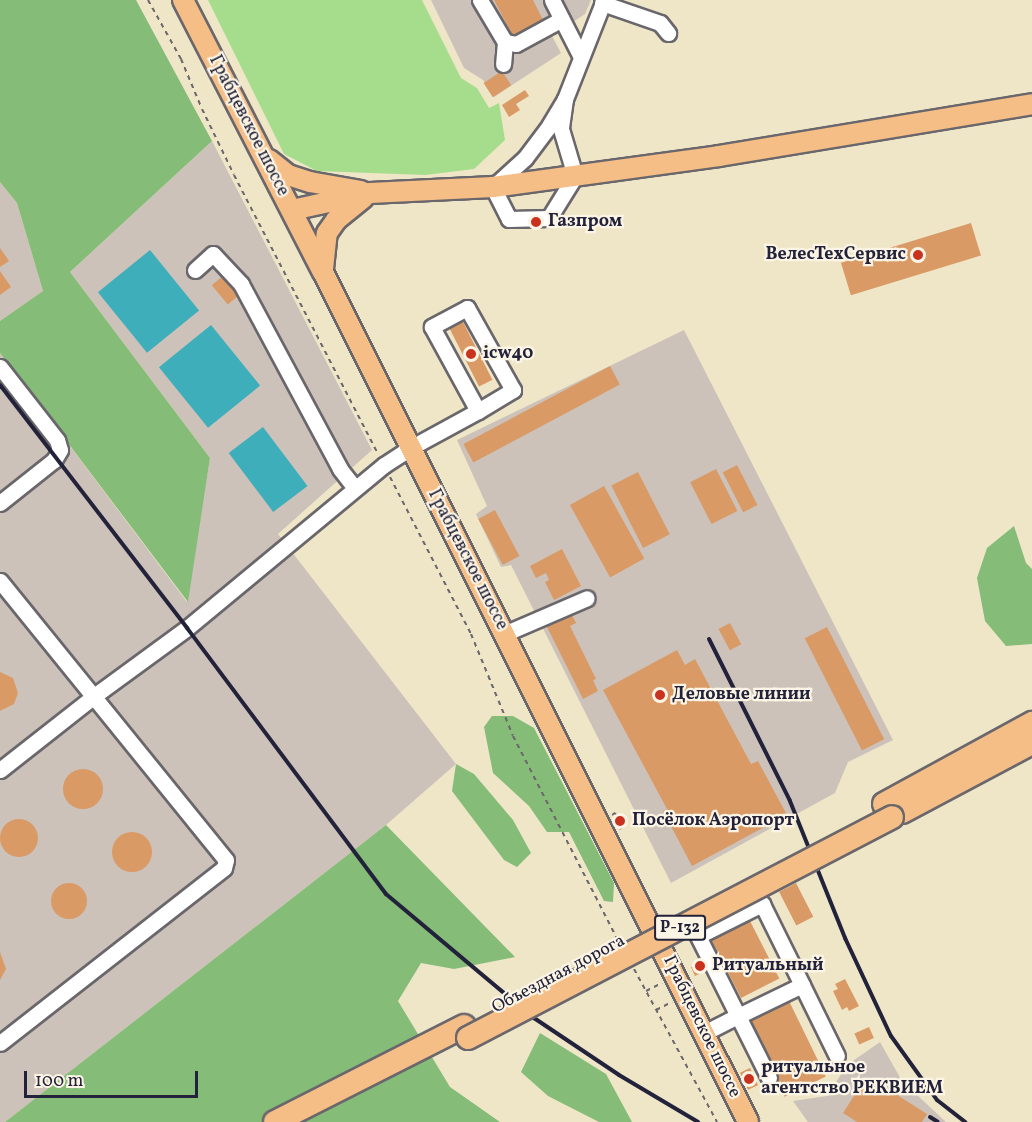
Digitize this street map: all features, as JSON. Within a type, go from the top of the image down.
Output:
[{"type":"highway","name":"Объездная дорога","points":[[888,810],[1032,723]]},
{"type":"highway","name":"Объездная дорога","points":[[310,1122],[466,1032],[888,810],[1032,743]]},
{"type":"highway","name":"Объездная дорога","points":[[275,1122],[466,1032]]},
{"type":"main road","name":"Грабцевское шоссе","points":[[183,0],[292,210],[748,1122]]},
{"type":"main road","points":[[292,210],[370,193],[493,187],[575,176],[1032,104]]},
{"type":"main road","points":[[1000,110],[1032,112]]},
{"type":"main road","points":[[263,154],[288,175],[310,182],[370,193]]},
{"type":"main road","points":[[323,272],[327,233],[336,220],[370,193]]},
{"type":"street","points":[[480,0],[505,42],[503,64]]},
{"type":"street","points":[[552,0],[581,57]]},
{"type":"street","points":[[565,99],[561,129],[575,176],[549,218],[509,219],[493,187],[525,158],[547,129],[565,99],[603,2],[660,23],[668,33]]},
{"type":"street","points":[[505,42],[516,44],[562,20]]},
{"type":"street","points":[[195,270],[213,254],[241,284],[340,469],[355,488]]},
{"type":"street","points":[[0,770],[94,696],[188,628],[384,465],[410,448],[478,411],[513,390],[467,308],[432,327],[478,411]]},
{"type":"street","points":[[0,366],[57,440],[60,450],[54,460],[0,503]]},
{"type":"street","points":[[0,581],[223,853],[226,860],[224,868],[0,1043]]},
{"type":"street","points":[[504,634],[587,598]]},
{"type":"street","points":[[769,1078],[698,936],[762,904],[837,1056]]},
{"type":"street","points":[[704,1034],[802,985]]},
{"type":"path","points":[[148,0],[181,59],[234,176],[471,634],[513,735],[622,949]]},
{"type":"path","points":[[628,959],[717,1122]]},
{"type":"path","points":[[646,991],[663,982]]},
{"type":"path","points":[[656,1010],[673,1002]]},
{"type":"shaded area","points":[[431,0],[591,0],[585,14],[552,36],[561,53],[494,97],[483,80],[464,68]]},
{"type":"shaded area","points":[[212,141],[372,450],[278,534],[456,764],[386,825],[5,1122],[0,1122],[0,353],[187,602],[210,458],[70,272]]},
{"type":"shaded area","points":[[0,182],[17,203],[43,291],[0,321]]},
{"type":"shaded area","points":[[684,330],[893,740],[848,762],[835,793],[671,883],[511,565],[501,567],[476,514],[487,506],[457,440]]},
{"type":"shaded area","points":[[880,1042],[902,1081],[946,1122],[808,1122],[793,1101],[827,1096],[847,1065]]},
{"type":"green space","points":[[0,0],[136,0],[212,141],[70,272],[210,458],[188,602],[0,353],[0,321],[43,291],[17,203],[0,182]]},
{"type":"green space","points":[[208,0],[422,0],[461,78],[477,88],[489,108],[499,103],[505,140],[474,169],[425,175],[317,171],[284,154]]},
{"type":"green space","points":[[1014,526],[1026,563],[1032,569],[1032,644],[1006,646],[985,621],[977,578],[987,548]]},
{"type":"green space","points":[[492,716],[513,716],[534,728],[614,883],[613,902],[604,901],[569,832],[547,832],[529,806],[493,773],[484,727]]},
{"type":"green space","points":[[456,764],[474,774],[513,820],[531,853],[517,867],[504,860],[452,791]]},
{"type":"green space","points":[[386,825],[515,957],[454,969],[421,963],[398,1001],[450,1087],[500,1122],[5,1122]]},
{"type":"green space","points":[[540,1033],[606,1074],[632,1122],[599,1122],[548,1096],[521,1072]]},
{"type":"water","points":[[150,250],[199,311],[147,353],[98,292]]},
{"type":"water","points":[[211,325],[260,386],[208,428],[159,367]]},
{"type":"water","points":[[263,427],[308,486],[273,512],[229,453]]},
{"type":"building","points":[[494,0],[533,0],[544,22],[514,38]]},
{"type":"building","points":[[502,71],[511,85],[493,97],[484,83]]},
{"type":"building","points":[[525,90],[529,96],[516,104],[520,110],[509,117],[502,105]]},
{"type":"building","points":[[971,223],[981,256],[851,295],[841,263]]},
{"type":"building","points":[[0,248],[9,261],[0,267]]},
{"type":"building","points":[[0,271],[11,287],[0,295]]},
{"type":"building","points":[[224,275],[240,294],[228,304],[212,285]]},
{"type":"building","name":"icw40","points":[[462,320],[492,380],[479,387],[449,327]]},
{"type":"building","points":[[610,366],[620,385],[473,462],[463,444]]},
{"type":"building","points":[[737,465],[757,505],[743,512],[723,472]]},
{"type":"building","points":[[716,469],[737,511],[711,524],[690,482]]},
{"type":"building","points":[[638,472],[670,534],[643,548],[611,486]]},
{"type":"building","points":[[604,486],[644,559],[610,578],[570,505]]},
{"type":"building","points":[[495,510],[519,556],[503,565],[478,519]]},
{"type":"building","points":[[562,549],[581,586],[554,600],[545,582],[549,580],[546,573],[536,578],[530,566]]},
{"type":"building","points":[[570,611],[576,623],[570,626],[596,679],[593,680],[598,691],[583,699],[545,623]]},
{"type":"building","points":[[730,623],[741,644],[730,650],[719,629]]},
{"type":"building","points":[[827,627],[884,739],[862,751],[805,638]]},
{"type":"building","points":[[677,650],[685,665],[695,659],[751,764],[758,761],[787,815],[692,866],[663,811],[667,809],[603,690]]},
{"type":"building","points":[[0,672],[13,678],[18,693],[14,704],[0,711]]},
{"type":"building","points":[[83,769],[97,775],[103,789],[97,803],[83,809],[69,803],[63,789],[69,775]]},
{"type":"building","points":[[19,819],[33,824],[38,838],[33,852],[19,857],[5,852],[0,838],[5,824]]},
{"type":"building","points":[[132,832],[146,838],[152,852],[146,866],[132,872],[118,866],[112,852],[118,838]]},
{"type":"building","points":[[69,883],[82,888],[87,901],[82,914],[69,919],[56,914],[51,901],[56,888]]},
{"type":"building","points":[[796,883],[813,917],[796,925],[779,892]]},
{"type":"building","points":[[748,917],[779,978],[741,998],[710,937]]},
{"type":"building","points":[[0,952],[6,969],[0,980]]},
{"type":"building","name":"Ритуальный","points":[[700,957],[707,970],[695,976],[691,967],[698,964],[696,959]]},
{"type":"building","points":[[845,979],[859,1006],[849,1011],[847,1007],[842,1010],[833,991],[838,989],[835,984]]},
{"type":"building","points":[[789,1001],[826,1076],[784,1097],[748,1021]]},
{"type":"building","points":[[869,1027],[874,1038],[859,1044],[854,1034]]},
{"type":"building","name":"ритуальное агентство РЕКВИЕМ","points":[[750,1068],[758,1085],[748,1090],[740,1073]]},
{"type":"building","points":[[861,1085],[877,1095],[883,1086],[927,1114],[922,1122],[857,1122],[843,1113]]},
{"type":"railway","points":[[0,385],[187,628],[386,894],[534,1018],[619,1075],[698,1122]]},
{"type":"railway","points":[[709,639],[790,801],[845,938],[891,1036],[937,1100],[965,1122]]},
{"type":"railway","points":[[930,1117],[938,1122]]},
{"type":"place","name":"Газпром","points":[[536,222]]},
{"type":"place","name":"ВелесТехСервис","points":[[918,255]]},
{"type":"place","name":"icw40","points":[[471,354]]},
{"type":"place","name":"Деловые линии","points":[[660,695]]},
{"type":"place","name":"Посёлок Аэропорт","points":[[620,821]]},
{"type":"place","name":"Ритуальный","points":[[700,966]]},
{"type":"place","name":"ритуальное агентство РЕКВИЕМ","points":[[749,1079]]}]
